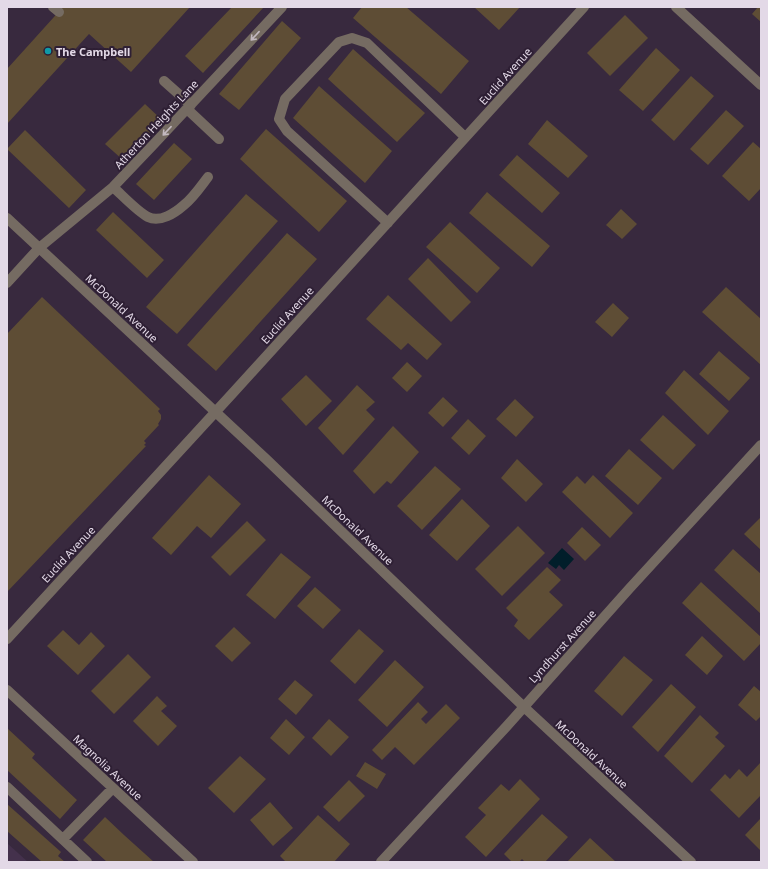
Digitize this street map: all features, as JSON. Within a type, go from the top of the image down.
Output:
[{"type":"street","name":"Atherton Heights Lane","points":[[7,283],[39,248],[113,187],[282,7]]},
{"type":"street","name":"Euclid Avenue","points":[[7,639],[216,412],[584,7]]},
{"type":"street","points":[[676,7],[761,85]]},
{"type":"street","points":[[388,222],[287,131],[279,119],[285,99],[339,42],[352,38],[367,43],[465,138]]},
{"type":"street","points":[[164,81],[219,139]]},
{"type":"street","points":[[113,187],[149,218],[157,219],[168,216],[185,205],[208,177]]},
{"type":"street","name":"McDonald Avenue","points":[[7,218],[266,459],[524,707],[691,862]]},
{"type":"street","name":"Lyndhurst Avenue","points":[[381,862],[506,727],[634,583],[761,445]]},
{"type":"street","name":"Magnolia Avenue","points":[[7,690],[193,862]]},
{"type":"street","points":[[7,787],[87,862]]},
{"type":"street","points":[[63,839],[113,788]]},
{"type":"shaded area","points":[[7,843],[28,862],[7,862]]},
{"type":"water","points":[[562,548],[574,559],[564,570],[559,565],[556,569],[548,563]]},
{"type":"building","name":"The Campbell","points":[[63,7],[190,7],[131,72],[89,34],[7,124],[7,69]]},
{"type":"building","points":[[232,7],[264,7],[203,73],[185,56]]},
{"type":"building","points":[[362,7],[406,7],[469,61],[441,94],[353,18]]},
{"type":"building","points":[[474,7],[520,7],[499,30]]},
{"type":"building","points":[[758,7],[761,7],[761,22],[752,14]]},
{"type":"building","points":[[625,15],[648,38],[610,76],[587,53]]},
{"type":"building","points":[[282,21],[301,38],[239,110],[219,94]]},
{"type":"building","points":[[656,48],[680,70],[643,111],[619,90]]},
{"type":"building","points":[[353,49],[425,113],[397,142],[328,79]]},
{"type":"building","points":[[691,76],[714,96],[674,141],[651,120]]},
{"type":"building","points":[[319,86],[392,151],[365,183],[293,118]]},
{"type":"building","points":[[145,104],[162,120],[123,160],[105,144]]},
{"type":"building","points":[[726,110],[744,126],[708,165],[690,149]]},
{"type":"building","points":[[547,120],[588,156],[568,178],[528,144]]},
{"type":"building","points":[[266,129],[347,201],[319,232],[240,159]]},
{"type":"building","points":[[25,130],[86,190],[69,208],[7,149]]},
{"type":"building","points":[[753,142],[761,149],[761,188],[749,201],[722,176]]},
{"type":"building","points":[[174,143],[192,159],[154,200],[136,184]]},
{"type":"building","points":[[517,155],[560,193],[542,213],[499,175]]},
{"type":"building","points":[[487,192],[550,246],[532,267],[469,213]]},
{"type":"building","points":[[246,194],[278,221],[177,334],[146,307]]},
{"type":"building","points":[[621,209],[637,224],[622,239],[606,225]]},
{"type":"building","points":[[113,212],[164,260],[147,278],[96,230]]},
{"type":"building","points":[[450,222],[500,268],[477,293],[426,247]]},
{"type":"building","points":[[287,233],[317,259],[216,371],[187,345]]},
{"type":"building","points":[[428,258],[471,302],[451,322],[408,279]]},
{"type":"building","points":[[726,287],[761,319],[761,365],[702,312]]},
{"type":"building","points":[[388,295],[442,344],[427,360],[408,343],[401,350],[366,319]]},
{"type":"building","points":[[42,297],[160,409],[158,411],[161,415],[161,419],[158,424],[159,425],[144,441],[146,443],[144,445],[146,446],[7,592],[7,334]]},
{"type":"building","points":[[613,303],[629,318],[612,337],[595,322]]},
{"type":"building","points":[[719,351],[750,378],[729,401],[699,374]]},
{"type":"building","points":[[407,362],[422,376],[407,392],[392,378]]},
{"type":"building","points":[[684,370],[729,411],[708,435],[665,393]]},
{"type":"building","points":[[306,375],[332,401],[306,426],[281,399]]},
{"type":"building","points":[[357,385],[375,402],[366,410],[375,419],[343,455],[318,428]]},
{"type":"building","points":[[443,397],[458,411],[443,427],[428,413]]},
{"type":"building","points":[[515,399],[534,417],[516,437],[496,419]]},
{"type":"building","points":[[663,415],[696,445],[673,470],[640,440]]},
{"type":"building","points":[[468,419],[486,436],[469,455],[451,438]]},
{"type":"building","points":[[393,426],[419,452],[391,484],[387,481],[374,494],[353,471]]},
{"type":"building","points":[[629,449],[662,478],[638,505],[605,476]]},
{"type":"building","points":[[517,459],[543,484],[526,502],[501,478]]},
{"type":"building","points":[[435,466],[461,489],[422,530],[397,506]]},
{"type":"building","points":[[209,475],[241,504],[211,538],[197,526],[171,555],[152,538]]},
{"type":"building","points":[[593,475],[633,513],[610,538],[562,492],[577,476],[585,484]]},
{"type":"building","points":[[462,499],[490,526],[457,561],[429,535]]},
{"type":"building","points":[[761,517],[761,550],[744,534]]},
{"type":"building","points":[[247,521],[266,540],[230,576],[211,557]]},
{"type":"building","points":[[518,526],[545,553],[502,596],[475,569]]},
{"type":"building","points":[[582,527],[601,545],[585,561],[567,543]]},
{"type":"building","points":[[733,549],[761,574],[761,614],[714,570]]},
{"type":"building","points":[[281,553],[311,577],[275,619],[246,595]]},
{"type":"building","points":[[547,567],[561,580],[549,592],[563,605],[529,640],[514,626],[518,620],[506,608]]},
{"type":"building","points":[[701,582],[761,637],[761,643],[744,661],[682,603]]},
{"type":"building","points":[[315,587],[341,610],[323,629],[297,606]]},
{"type":"building","points":[[234,627],[251,643],[232,662],[215,646]]},
{"type":"building","points":[[359,629],[384,651],[355,684],[330,661]]},
{"type":"building","points":[[63,630],[79,645],[91,632],[105,646],[78,675],[47,646]]},
{"type":"building","points":[[702,636],[723,656],[707,675],[685,655]]},
{"type":"building","points":[[128,654],[151,677],[114,714],[91,691]]},
{"type":"building","points":[[624,656],[653,680],[622,716],[594,691]]},
{"type":"building","points":[[395,660],[424,687],[387,727],[358,700]]},
{"type":"building","points":[[295,680],[313,695],[296,715],[278,699]]},
{"type":"building","points":[[671,684],[696,707],[658,752],[632,727]]},
{"type":"building","points":[[754,686],[761,692],[761,716],[756,721],[738,705]]},
{"type":"building","points":[[157,696],[167,706],[161,711],[177,726],[158,746],[133,721]]},
{"type":"building","points":[[418,702],[428,712],[421,719],[426,724],[446,704],[460,718],[414,765],[395,747],[382,760],[372,750]]},
{"type":"building","points":[[700,715],[719,733],[715,737],[725,746],[692,783],[664,756]]},
{"type":"building","points":[[286,719],[305,737],[289,755],[270,738]]},
{"type":"building","points":[[329,719],[349,737],[331,756],[312,738]]},
{"type":"building","points":[[7,728],[35,754],[32,758],[77,800],[60,819],[7,770]]},
{"type":"building","points":[[240,756],[266,779],[234,813],[208,788]]},
{"type":"building","points":[[365,762],[386,774],[377,789],[356,776]]},
{"type":"building","points":[[761,762],[761,795],[739,818],[710,790],[725,774],[730,779],[739,769],[747,777]]},
{"type":"building","points":[[520,779],[540,799],[486,857],[465,837],[486,815],[478,808],[501,784],[509,791]]},
{"type":"building","points":[[349,780],[365,796],[339,822],[323,807]]},
{"type":"building","points":[[270,802],[293,828],[273,846],[250,820]]},
{"type":"building","points":[[7,804],[61,852],[58,856],[65,862],[42,862],[7,831]]},
{"type":"building","points":[[542,814],[568,837],[545,862],[525,862],[522,859],[519,862],[512,862],[504,854]]},
{"type":"building","points":[[318,815],[350,844],[334,862],[286,862],[280,856]]},
{"type":"building","points":[[105,817],[154,862],[107,862],[83,840]]},
{"type":"building","points":[[761,818],[761,851],[745,835]]},
{"type":"building","points":[[590,838],[616,862],[567,862]]},
{"type":"place","name":"The Campbell","points":[[48,51]]}]
